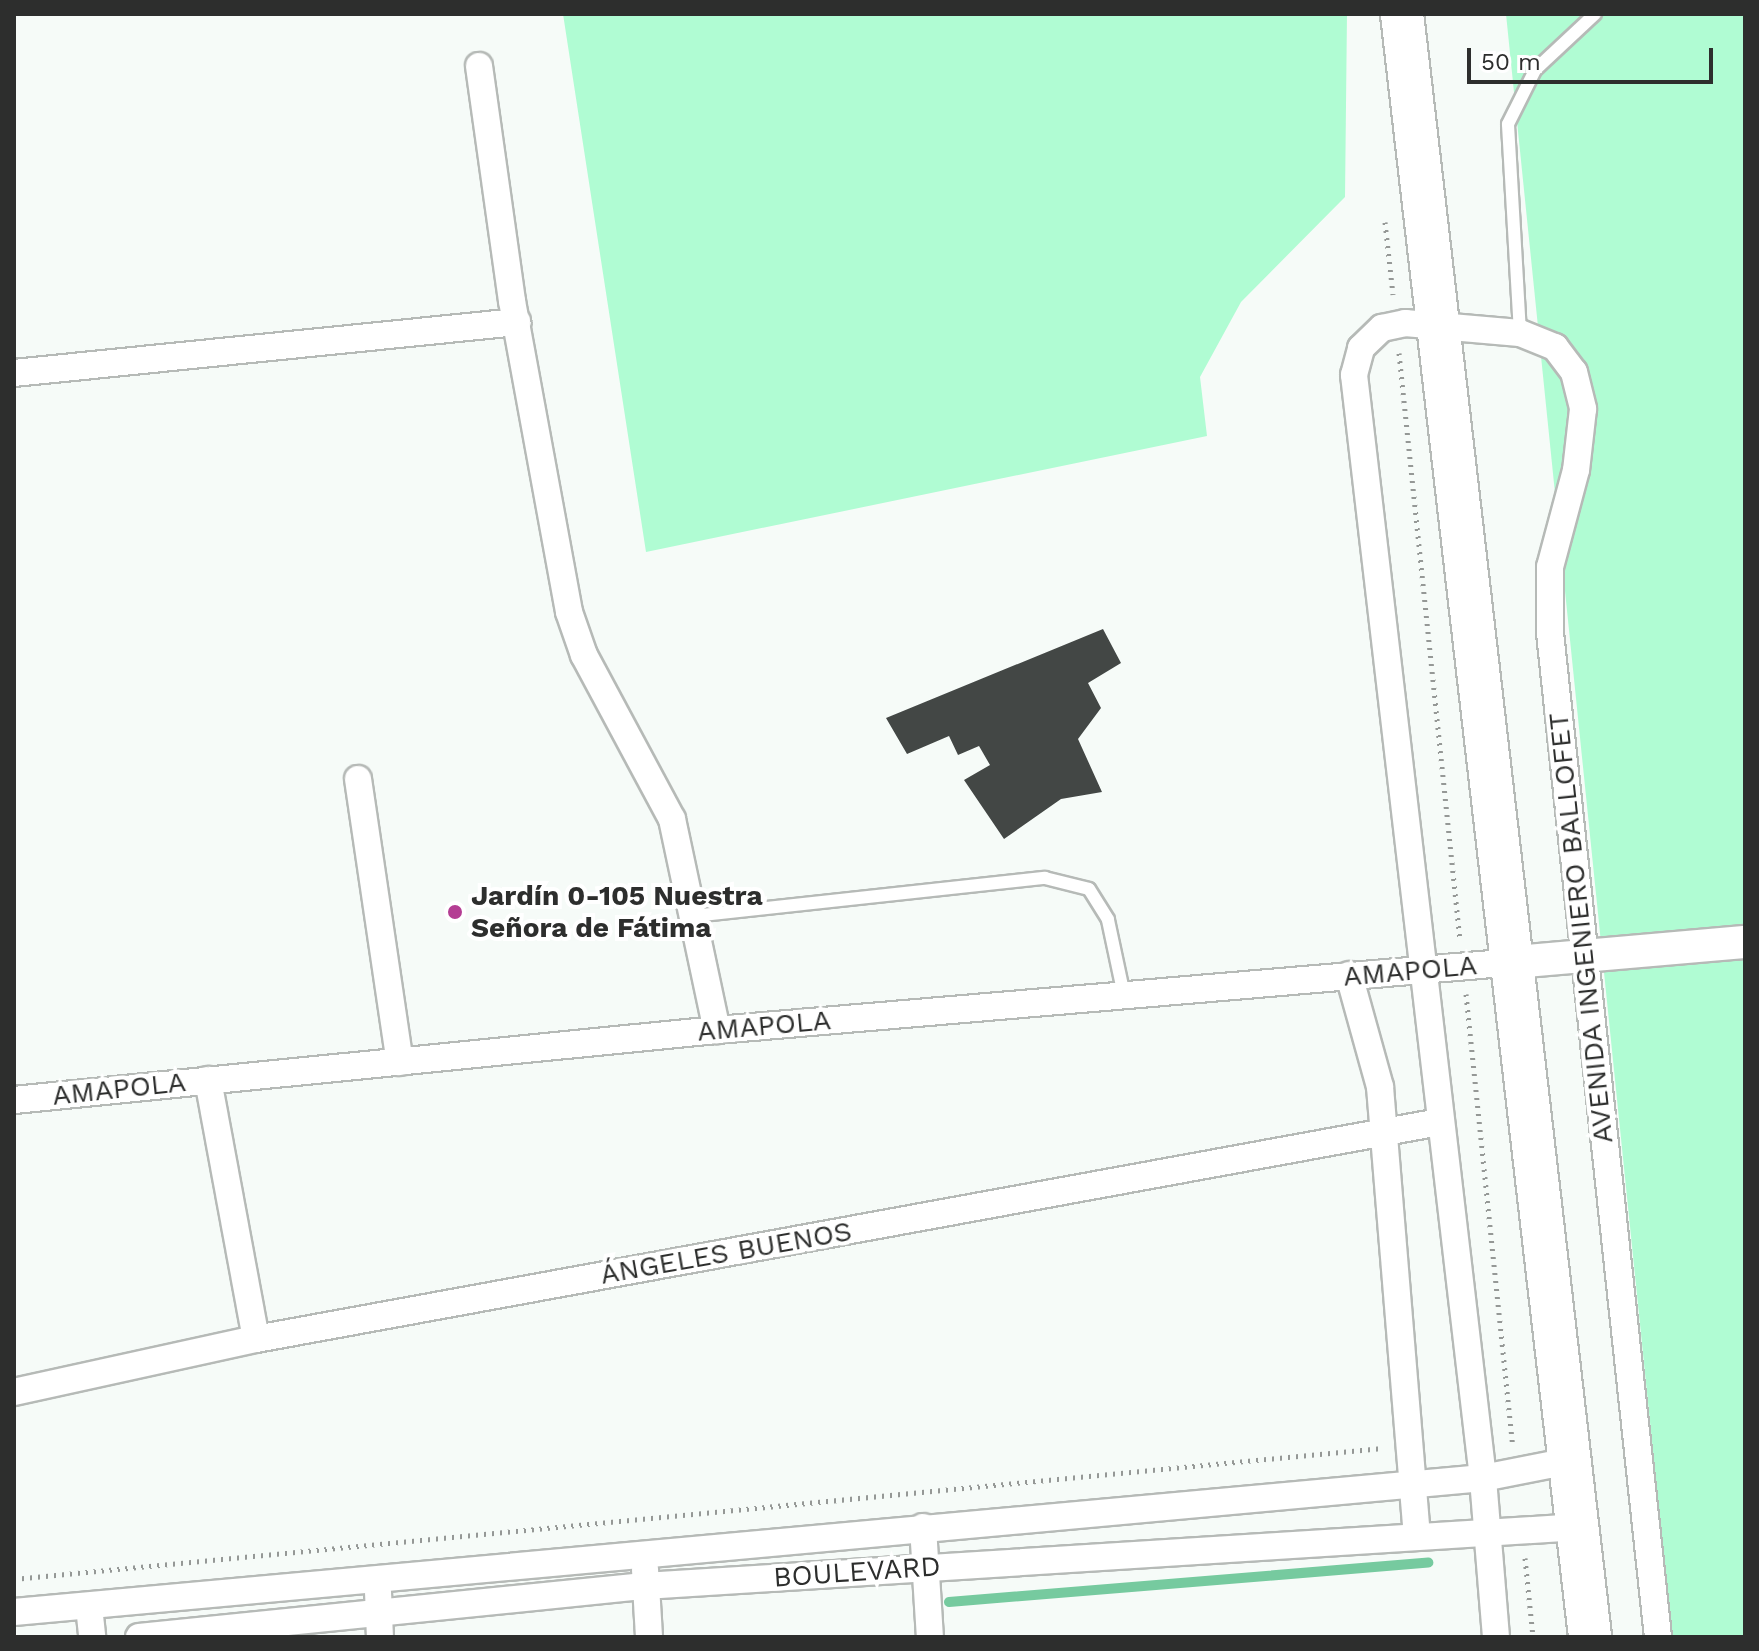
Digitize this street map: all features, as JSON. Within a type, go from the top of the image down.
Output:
[{"type":"highway","points":[[1402,14],[1515,962],[1590,1637]]},
{"type":"street","points":[[479,66],[517,322],[569,612],[584,655],[672,819],[717,1030]]},
{"type":"street","points":[[14,373],[517,322]]},
{"type":"street","name":"AVENIDA INGENIERO BALLOFET","points":[[1396,325],[1520,333],[1555,347],[1574,372],[1583,409],[1576,470],[1550,567],[1550,633],[1658,1637]]},
{"type":"street","points":[[1396,325],[1382,328],[1361,348],[1354,375],[1426,969],[1439,1122],[1483,1478],[1496,1637]]},
{"type":"street","points":[[358,779],[400,1062]]},
{"type":"street","points":[[1515,962],[1745,942]]},
{"type":"street","name":"AMAPOLA","points":[[14,1100],[717,1030],[1515,962]]},
{"type":"street","points":[[1349,975],[1380,1087],[1407,1446],[1417,1535]]},
{"type":"street","points":[[208,1080],[256,1339]]},
{"type":"street","name":"ÁNGELES BUENOS","points":[[14,1392],[256,1339],[1439,1122]]},
{"type":"street","points":[[14,1612],[645,1550],[1411,1485],[1483,1478],[1570,1461]]},
{"type":"street","points":[[923,1527],[930,1637]]},
{"type":"street","name":"BOULEVARD","points":[[139,1637],[378,1610],[644,1586],[1578,1527]]},
{"type":"street","points":[[645,1550],[644,1586],[649,1637]]},
{"type":"street","points":[[379,1577],[380,1637]]},
{"type":"street","points":[[89,1606],[92,1637]]},
{"type":"lane","points":[[1520,333],[1508,124],[1535,70],[1595,14]]},
{"type":"lane","points":[[693,916],[1045,878],[1089,889],[1108,920],[1124,995]]},
{"type":"path","points":[[1384,214],[1516,1472]]},
{"type":"path","points":[[14,1579],[1407,1446]]},
{"type":"path","points":[[1522,1529],[1533,1637]]},
{"type":"green space","points":[[563,14],[1347,14],[1345,197],[1241,302],[1200,377],[1207,436],[646,552]]},
{"type":"green space","points":[[1506,14],[1745,14],[1745,1637],[1672,1637]]},
{"type":"building","points":[[1103,629],[1121,663],[1088,683],[1101,708],[1078,739],[1102,792],[1061,799],[1004,839],[964,780],[990,765],[979,746],[958,755],[949,736],[907,754],[886,718]]},
{"type":"waterway","points":[[949,1602],[1428,1563]]},
{"type":"place","name":"Jardín 0-105 Nuestra Señora de Fátima","points":[[455,912]]}]
